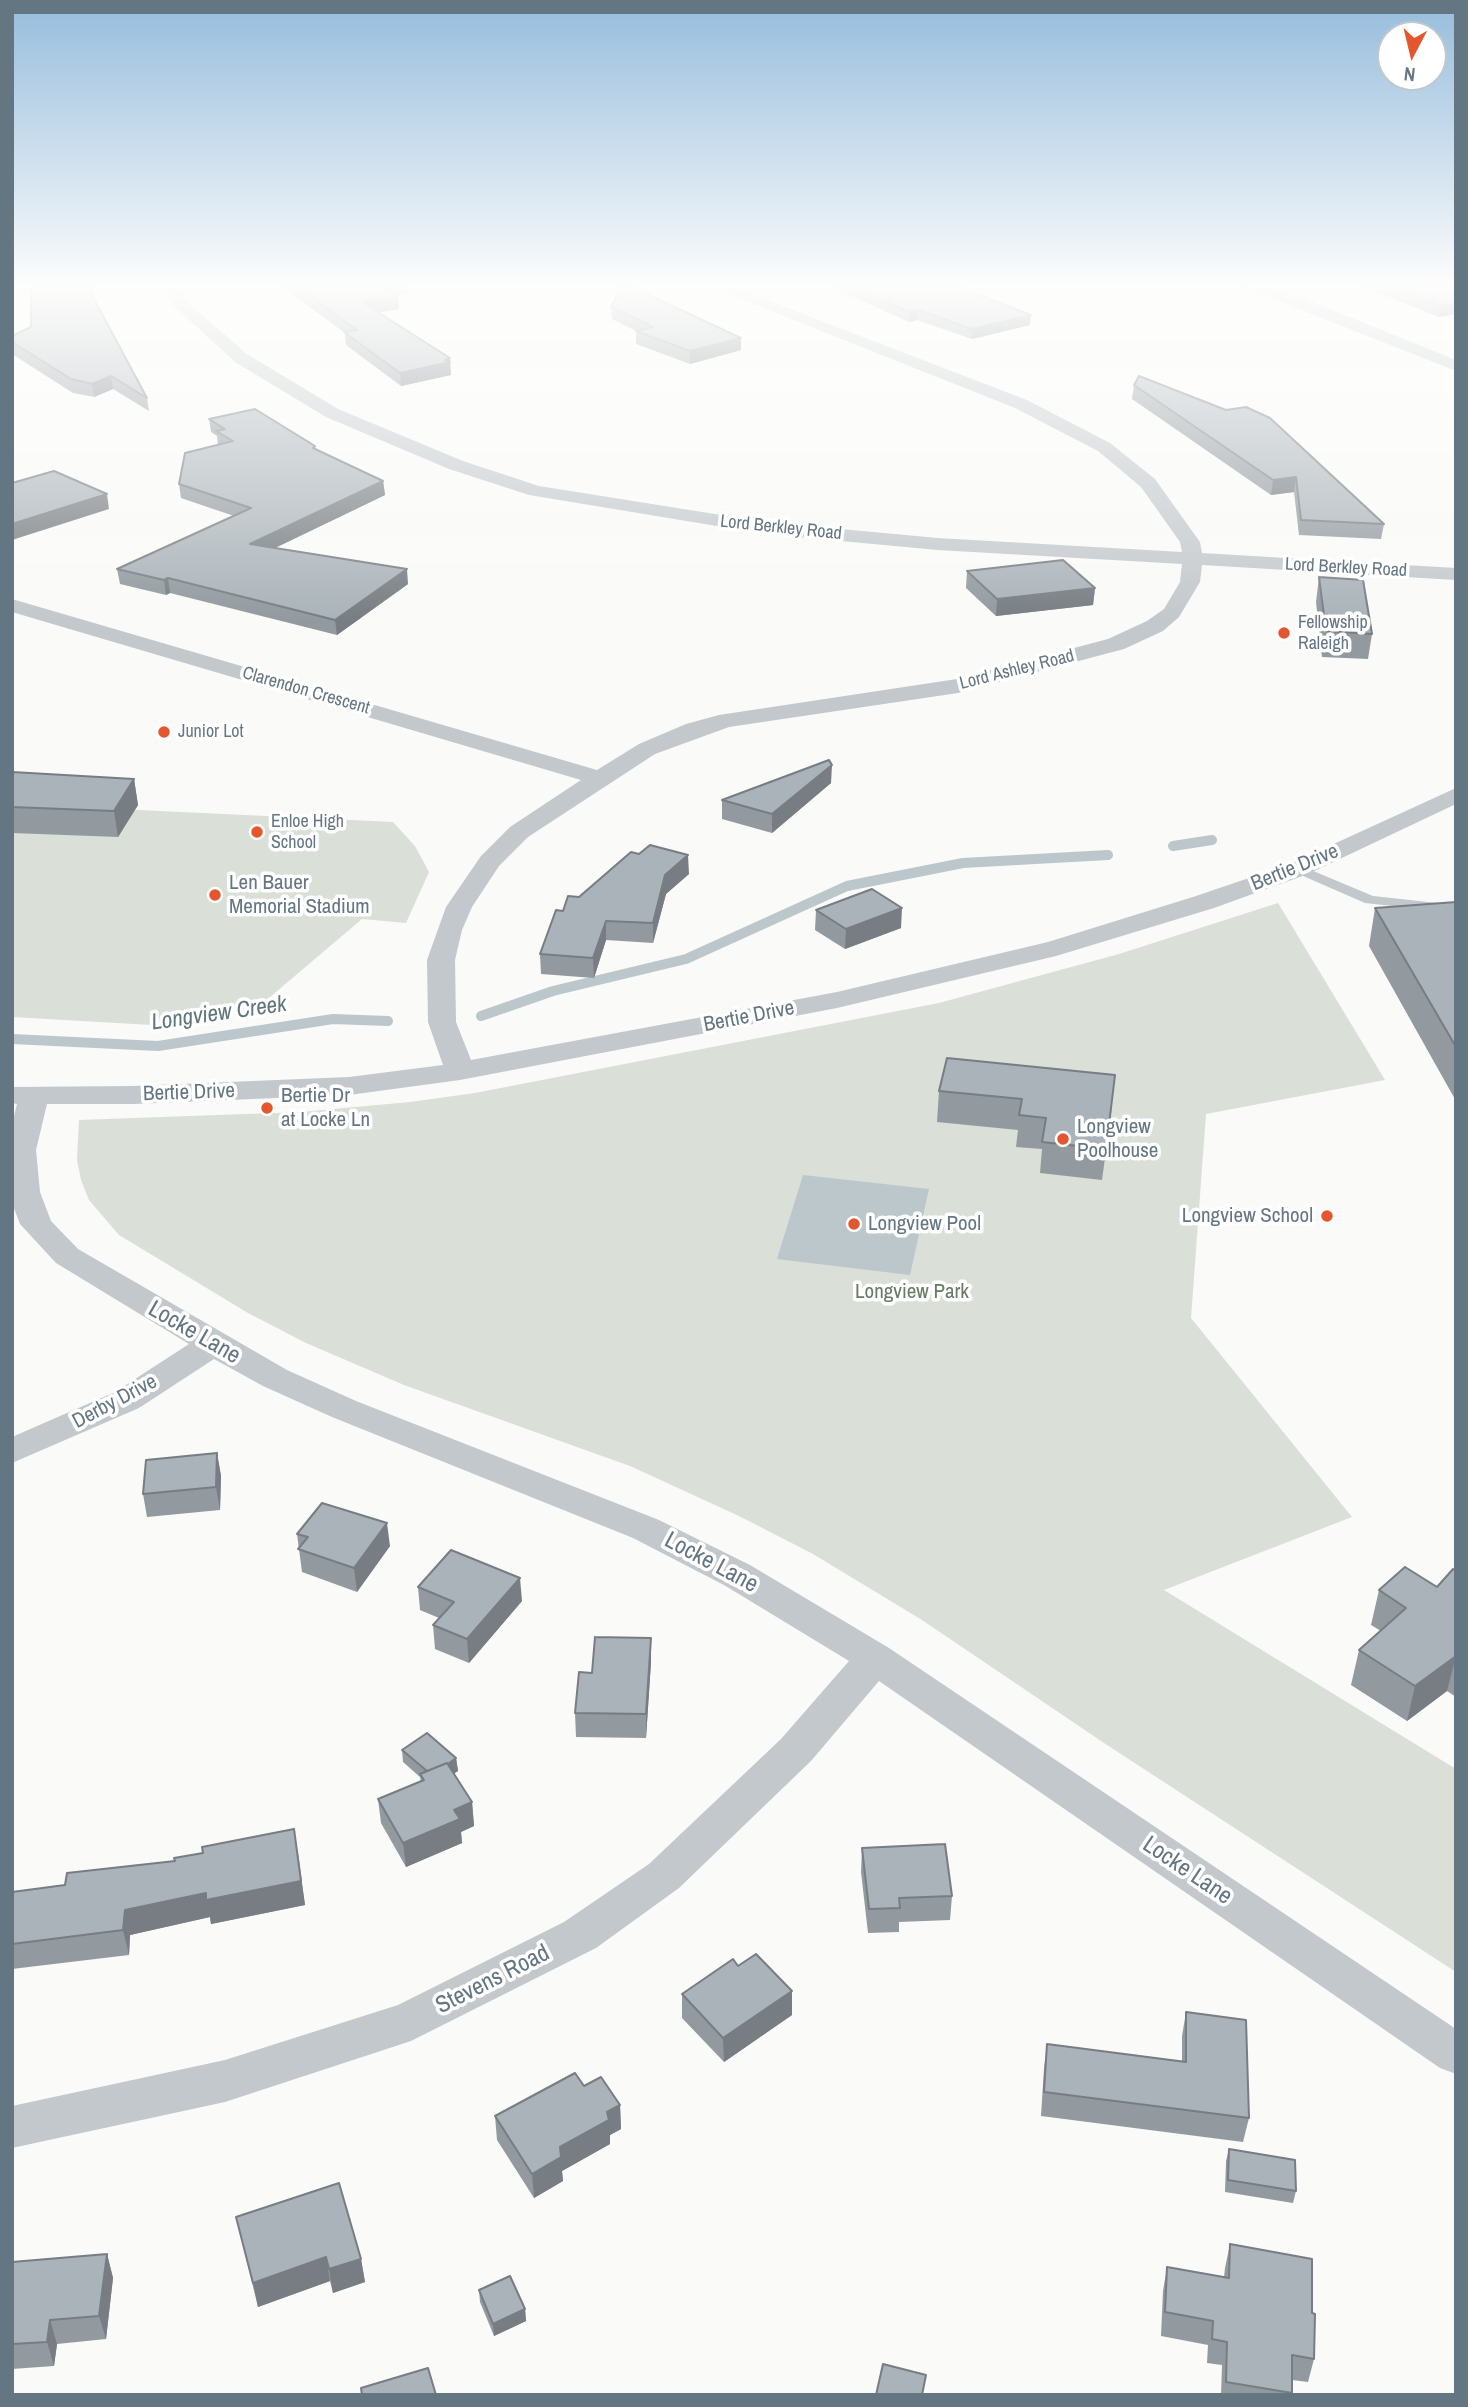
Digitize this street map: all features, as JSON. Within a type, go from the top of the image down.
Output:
[{"type":"street","name":"Lord Berkley Road","points":[[304,396],[332,413],[456,465],[536,491],[765,528],[938,544],[1456,574]]},
{"type":"street","points":[[1001,396],[1082,433],[1128,465],[1148,483],[1190,542],[1193,560]]},
{"type":"street","name":"Lord Ashley Road","points":[[460,1071],[442,1022],[441,960],[459,907],[490,862],[519,832],[600,778],[667,739],[727,720],[910,695],[1022,671],[1116,644],[1155,626],[1179,605],[1190,582],[1193,560]]},
{"type":"street","name":"Clarendon Crescent","points":[[12,605],[600,778]]},
{"type":"street","name":"Bertie Drive","points":[[23,1095],[249,1092],[349,1086],[460,1071],[837,1000],[939,978],[1134,925],[1299,869],[1456,794]]},
{"type":"street","name":"Locke Lane","points":[[23,1095],[21,1150],[24,1192],[36,1224],[76,1262],[275,1378],[344,1409],[646,1529],[737,1575],[875,1658],[1456,2054]]},
{"type":"street","name":"Derby Drive","points":[[12,1451],[127,1400],[213,1344]]},
{"type":"street","name":"Stevens Road","points":[[12,2127],[225,2081],[411,2021],[580,1935],[664,1876],[796,1750],[875,1658]]},
{"type":"lane","points":[[1299,869],[1370,900],[1456,909]]},
{"type":"green space","name":"Len Bauer Memorial Stadium","points":[[12,804],[393,822],[415,846],[429,872],[406,923],[362,919],[263,1003],[208,1019],[152,1025],[12,1017]]},
{"type":"green space","name":"Longview Park","points":[[1278,903],[1385,1080],[1206,1114],[1191,1318],[1352,1517],[1164,1590],[1456,1769],[1456,1972],[1107,1745],[922,1620],[813,1554],[739,1516],[630,1466],[404,1385],[306,1343],[248,1313],[119,1235],[89,1200],[81,1180],[77,1160],[79,1120],[301,1112],[475,1093],[939,1003],[1119,954]]},
{"type":"shaded area","name":"Longview Pool","points":[[803,1175],[929,1189],[910,1275],[777,1259]]},
{"type":"building","points":[[1151,396],[1191,396],[1226,410],[1246,407],[1270,418],[1384,524],[1301,520],[1296,477],[1273,480]]},
{"type":"building","points":[[255,409],[315,446],[313,448],[383,481],[250,544],[407,569],[335,620],[168,578],[164,580],[117,569],[251,508],[179,484],[185,453],[233,441],[216,431],[225,429],[209,419]]},
{"type":"building","points":[[54,471],[107,494],[12,524],[12,483]]},
{"type":"building","points":[[1063,560],[1095,588],[997,599],[967,571]]},
{"type":"building","points":[[1319,577],[1363,580],[1372,634],[1326,631]]},
{"type":"building","points":[[829,760],[832,765],[772,814],[722,800]]},
{"type":"building","points":[[12,772],[134,779],[114,811],[12,807]]},
{"type":"building","points":[[650,845],[688,855],[665,875],[653,923],[606,921],[593,958],[540,954],[556,910],[563,911],[568,896],[579,897],[631,852],[639,854]]},
{"type":"building","points":[[872,889],[902,908],[846,929],[816,910]]},
{"type":"building","points":[[1456,902],[1456,1047],[1375,908]]},
{"type":"building","points":[[947,1058],[1115,1075],[1106,1149],[1042,1142],[1046,1118],[1019,1115],[1022,1099],[939,1091]]},
{"type":"building","points":[[217,1453],[216,1487],[143,1494],[146,1460]]},
{"type":"building","points":[[322,1503],[387,1523],[354,1568],[298,1549],[308,1537],[297,1534]]},
{"type":"building","points":[[451,1550],[520,1578],[467,1639],[433,1625],[454,1602],[418,1587]]},
{"type":"building","points":[[1405,1567],[1437,1587],[1453,1569],[1456,1571],[1456,1656],[1415,1686],[1359,1650],[1406,1608],[1379,1590]]},
{"type":"building","points":[[595,1637],[651,1638],[646,1714],[575,1713],[579,1672],[592,1673]]},
{"type":"building","points":[[427,1733],[456,1758],[448,1764],[427,1771],[402,1750]]},
{"type":"building","points":[[447,1763],[472,1802],[454,1810],[460,1819],[403,1843],[378,1799],[424,1780],[420,1774]]},
{"type":"building","points":[[294,1829],[301,1881],[206,1900],[206,1893],[125,1910],[123,1930],[12,1944],[12,1892],[65,1885],[67,1873],[175,1861],[174,1858],[203,1853],[202,1847]]},
{"type":"building","points":[[945,1844],[952,1896],[899,1898],[900,1908],[869,1909],[862,1848]]},
{"type":"building","points":[[756,1954],[792,1991],[723,2038],[682,1994],[733,1959],[738,1966]]},
{"type":"building","points":[[1186,2012],[1246,2020],[1249,2118],[1044,2092],[1047,2044],[1186,2062]]},
{"type":"building","points":[[575,2073],[584,2086],[601,2077],[620,2105],[607,2112],[609,2120],[560,2147],[561,2157],[532,2174],[495,2116]]},
{"type":"building","points":[[1229,2149],[1295,2160],[1296,2191],[1228,2180]]},
{"type":"building","points":[[339,2183],[361,2259],[329,2269],[326,2257],[253,2283],[236,2217]]},
{"type":"building","points":[[1230,2244],[1312,2259],[1314,2359],[1292,2355],[1292,2393],[1226,2382],[1227,2342],[1212,2339],[1213,2321],[1165,2312],[1167,2267],[1229,2278]]},
{"type":"building","points":[[107,2254],[99,2316],[50,2320],[47,2342],[12,2344],[12,2262]]},
{"type":"building","points":[[510,2276],[525,2309],[493,2324],[479,2290]]},
{"type":"building","points":[[883,2364],[926,2375],[922,2395],[876,2395]]},
{"type":"building","points":[[428,2368],[436,2395],[362,2395],[361,2388]]},
{"type":"waterway","points":[[1173,846],[1212,840]]},
{"type":"waterway","points":[[481,1016],[553,991],[686,959],[847,886],[963,863],[1108,855]]},
{"type":"waterway","name":"Longview Creek","points":[[12,1039],[158,1046],[333,1019],[388,1021]]},
{"type":"place","name":"Fellowship Raleigh","points":[[1284,633]]},
{"type":"place","name":"Junior Lot","points":[[164,732]]},
{"type":"place","name":"Enloe High School","points":[[257,832]]},
{"type":"place","name":"Len Bauer Memorial Stadium","points":[[215,895]]},
{"type":"place","name":"Bertie Dr at Locke Ln","points":[[267,1108]]},
{"type":"place","name":"Longview Poolhouse","points":[[1063,1139]]},
{"type":"place","name":"Longview School","points":[[1327,1216]]},
{"type":"place","name":"Longview Pool","points":[[854,1224]]}]
